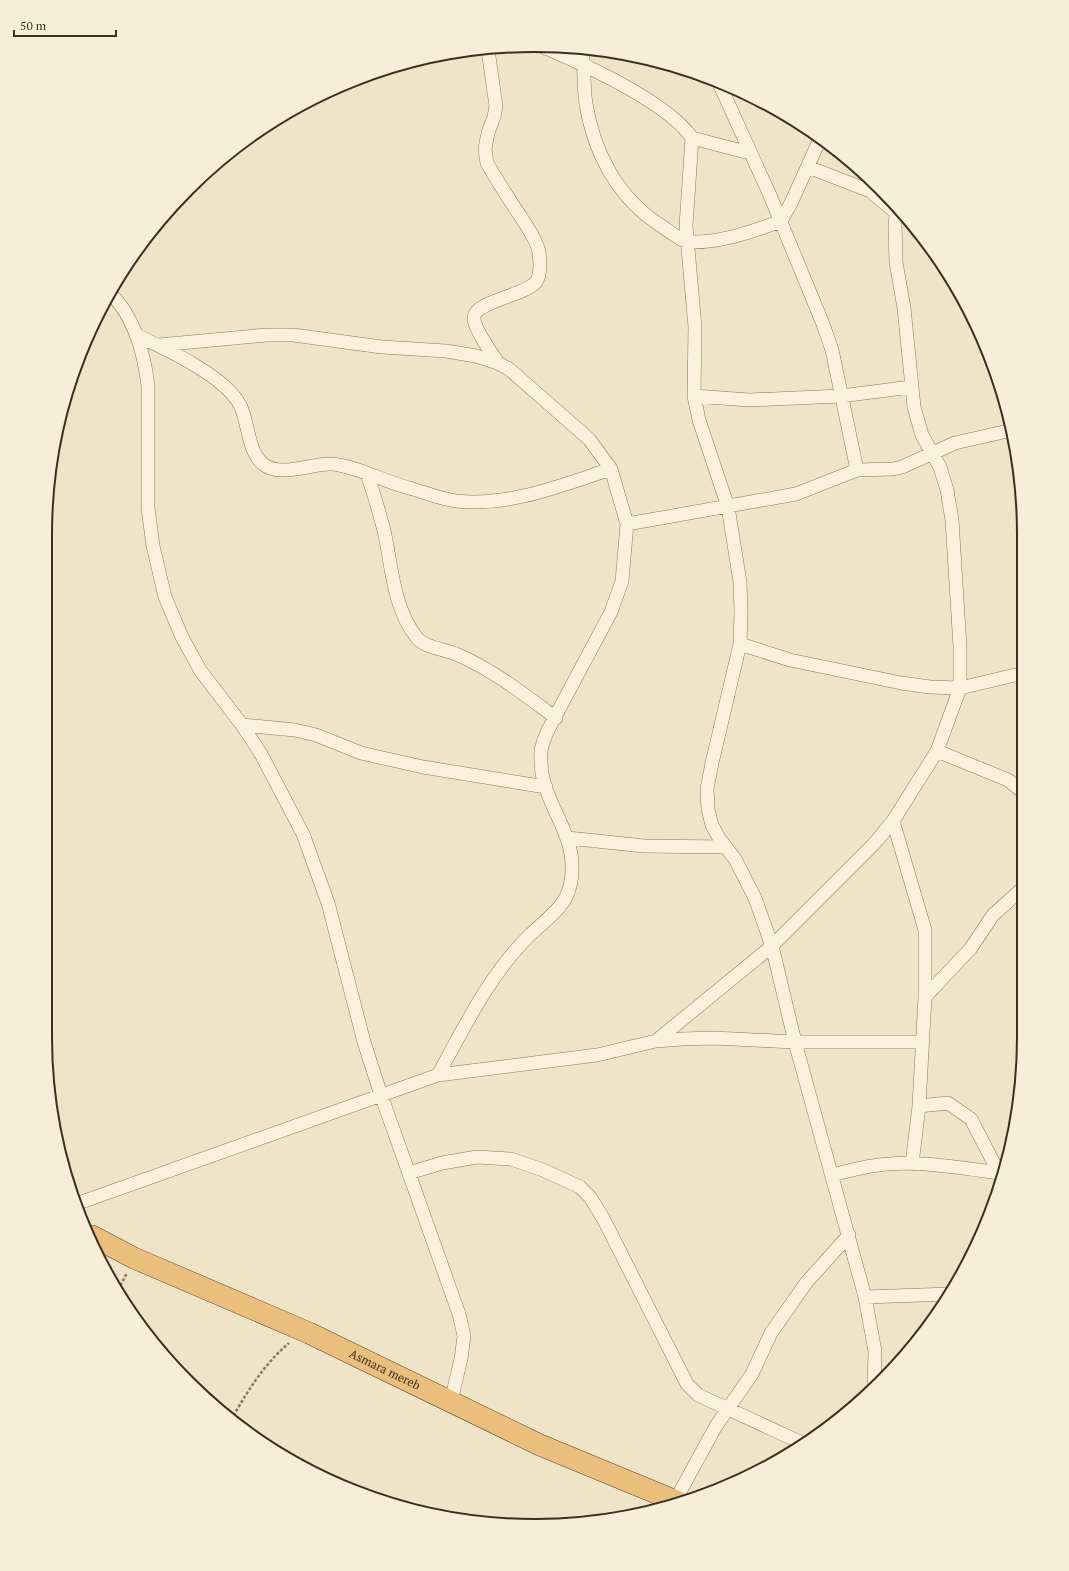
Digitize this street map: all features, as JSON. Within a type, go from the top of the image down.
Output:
[{"type":"highway","name":"Asmara mereb","points":[[97,1239],[134,1258],[309,1333],[451,1401],[540,1446],[672,1499]]},
{"type":"street","points":[[555,53],[620,84],[674,116],[686,128],[692,138],[687,242],[695,326],[694,396],[699,420],[728,507],[740,582],[741,612],[740,644],[717,739],[708,789],[708,809],[712,825],[735,859],[755,898],[772,946],[795,1042],[865,1297],[874,1351],[874,1380]]},
{"type":"street","points":[[489,54],[496,106],[485,149],[487,162],[532,234],[539,250],[540,267],[537,281],[525,291],[488,304],[477,310],[474,317],[476,326],[498,363]]},
{"type":"street","points":[[583,55],[586,103],[592,131],[601,155],[618,188],[639,210],[687,242],[713,241],[755,231],[781,221],[808,167],[818,144]]},
{"type":"street","points":[[722,90],[781,221],[823,324],[832,350],[857,470]]},
{"type":"street","points":[[692,138],[750,153]]},
{"type":"street","points":[[808,167],[870,191],[883,200]]},
{"type":"street","points":[[656,1042],[772,946],[874,844],[893,821],[937,751],[960,688],[960,647],[952,520],[947,490],[940,467],[918,424],[911,387],[904,308],[896,262],[896,215]]},
{"type":"street","points":[[114,298],[121,304],[131,321],[146,368],[148,386],[148,508],[153,546],[165,597],[182,637],[200,670],[242,725],[261,754],[303,834],[313,860],[328,903],[362,1035],[380,1095],[460,1314],[464,1336],[461,1359],[451,1401]]},
{"type":"street","points":[[136,335],[209,374],[232,393],[240,406],[255,453],[263,464],[273,469],[296,469],[330,463],[345,465],[387,482],[455,501],[499,500],[537,493],[611,469]]},
{"type":"street","points":[[159,346],[259,335],[292,335],[382,347],[446,351],[476,356],[498,363],[509,369],[545,398],[589,439],[611,469],[627,524],[624,563],[619,593],[611,612],[556,718],[548,730],[541,748],[542,770],[546,787],[572,850],[573,868],[570,886],[563,905],[516,949],[502,966],[438,1075]]},
{"type":"street","points":[[694,396],[749,400],[841,396],[911,387]]},
{"type":"street","points":[[627,524],[796,494],[857,470],[893,469],[902,467],[931,452],[955,443],[1006,431]]},
{"type":"street","points":[[367,474],[378,505],[399,601],[407,621],[418,639],[426,645],[457,654],[483,668],[521,692],[556,718]]},
{"type":"street","points":[[740,644],[790,660],[901,683],[930,687],[960,688],[1017,675]]},
{"type":"street","points":[[242,725],[295,730],[316,735],[361,753],[415,765],[546,787]]},
{"type":"street","points":[[937,751],[1008,780],[1017,787]]},
{"type":"street","points":[[893,821],[924,930],[925,997],[919,1106],[912,1164]]},
{"type":"street","points":[[568,838],[644,846],[726,847]]},
{"type":"street","points":[[925,997],[971,948],[994,915],[1017,894]]},
{"type":"street","points":[[82,1202],[438,1075],[481,1068],[597,1055],[656,1042],[714,1038],[795,1042],[922,1042]]},
{"type":"street","points":[[919,1106],[948,1103],[971,1119],[998,1170]]},
{"type":"street","points":[[409,1173],[442,1163],[477,1157],[511,1160],[543,1170],[580,1187],[590,1197],[603,1218],[687,1384],[698,1395],[798,1441]]},
{"type":"street","points":[[832,1175],[862,1167],[890,1163],[997,1174]]},
{"type":"street","points":[[680,1496],[727,1409],[752,1374],[771,1333],[806,1283],[848,1235]]},
{"type":"street","points":[[865,1297],[942,1294]]},
{"type":"path","points":[[235,1414],[251,1385],[263,1370],[288,1344],[309,1333]]}]
